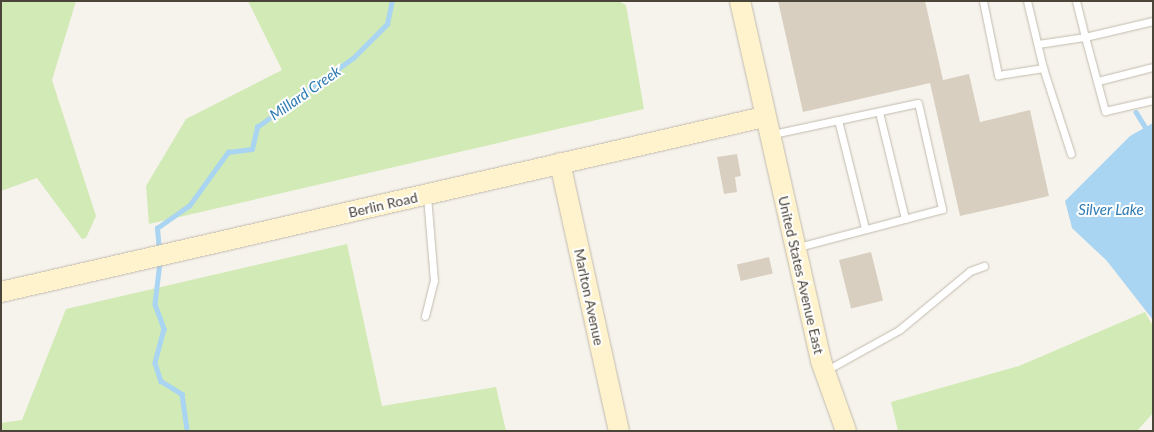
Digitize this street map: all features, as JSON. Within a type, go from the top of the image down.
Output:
[{"type":"street","name":"United States Avenue East","points":[[740,1],[766,126],[825,371],[846,431]]},
{"type":"street","name":"Berlin Road","points":[[1,292],[560,163],[766,126]]},
{"type":"street","name":"Marlton Avenue","points":[[560,163],[620,431]]},
{"type":"lane","points":[[983,1],[998,75],[1043,68]]},
{"type":"lane","points":[[1027,1],[1043,68],[1071,154]]},
{"type":"lane","points":[[1076,1],[1105,111],[1153,100]]},
{"type":"lane","points":[[1038,44],[1153,21]]},
{"type":"lane","points":[[1098,81],[1153,67]]},
{"type":"lane","points":[[766,126],[838,120],[918,103],[942,209],[795,248]]},
{"type":"lane","points":[[880,112],[905,219]]},
{"type":"lane","points":[[838,120],[865,228]]},
{"type":"lane","points":[[425,316],[434,281],[427,195]]},
{"type":"lane","points":[[825,371],[899,330],[970,270],[984,266]]},
{"type":"green space","points":[[1,1],[76,1],[52,80],[96,216],[86,238],[82,239],[37,178],[1,191]]},
{"type":"green space","points":[[248,1],[618,1],[626,5],[644,109],[149,224],[146,186],[186,119],[282,70]]},
{"type":"green space","points":[[347,244],[382,406],[496,387],[506,431],[1,431],[1,423],[22,420],[66,309]]},
{"type":"green space","points":[[1145,312],[1153,326],[1153,413],[1137,431],[898,431],[891,402],[1019,366]]},
{"type":"water","name":"Silver Lake","points":[[1153,123],[1153,320],[1107,261],[1072,228],[1065,201],[1130,136]]},
{"type":"building","points":[[778,1],[925,1],[943,80],[969,74],[980,122],[1030,110],[1049,196],[960,216],[930,83],[803,112]]},
{"type":"building","points":[[737,154],[741,176],[735,177],[737,192],[724,194],[717,157]]},
{"type":"building","points":[[871,252],[883,301],[851,308],[839,260]]},
{"type":"building","points":[[769,257],[773,274],[741,281],[737,264]]},
{"type":"waterway","name":"Millard Creek","points":[[159,251],[157,228],[189,206],[228,152],[252,149],[257,127],[353,58],[387,24],[392,1]]},
{"type":"waterway","points":[[1136,112],[1153,139]]},
{"type":"waterway","name":"Millard Creek","points":[[160,262],[155,304],[164,329],[155,363],[161,381],[182,394],[187,431]]}]
